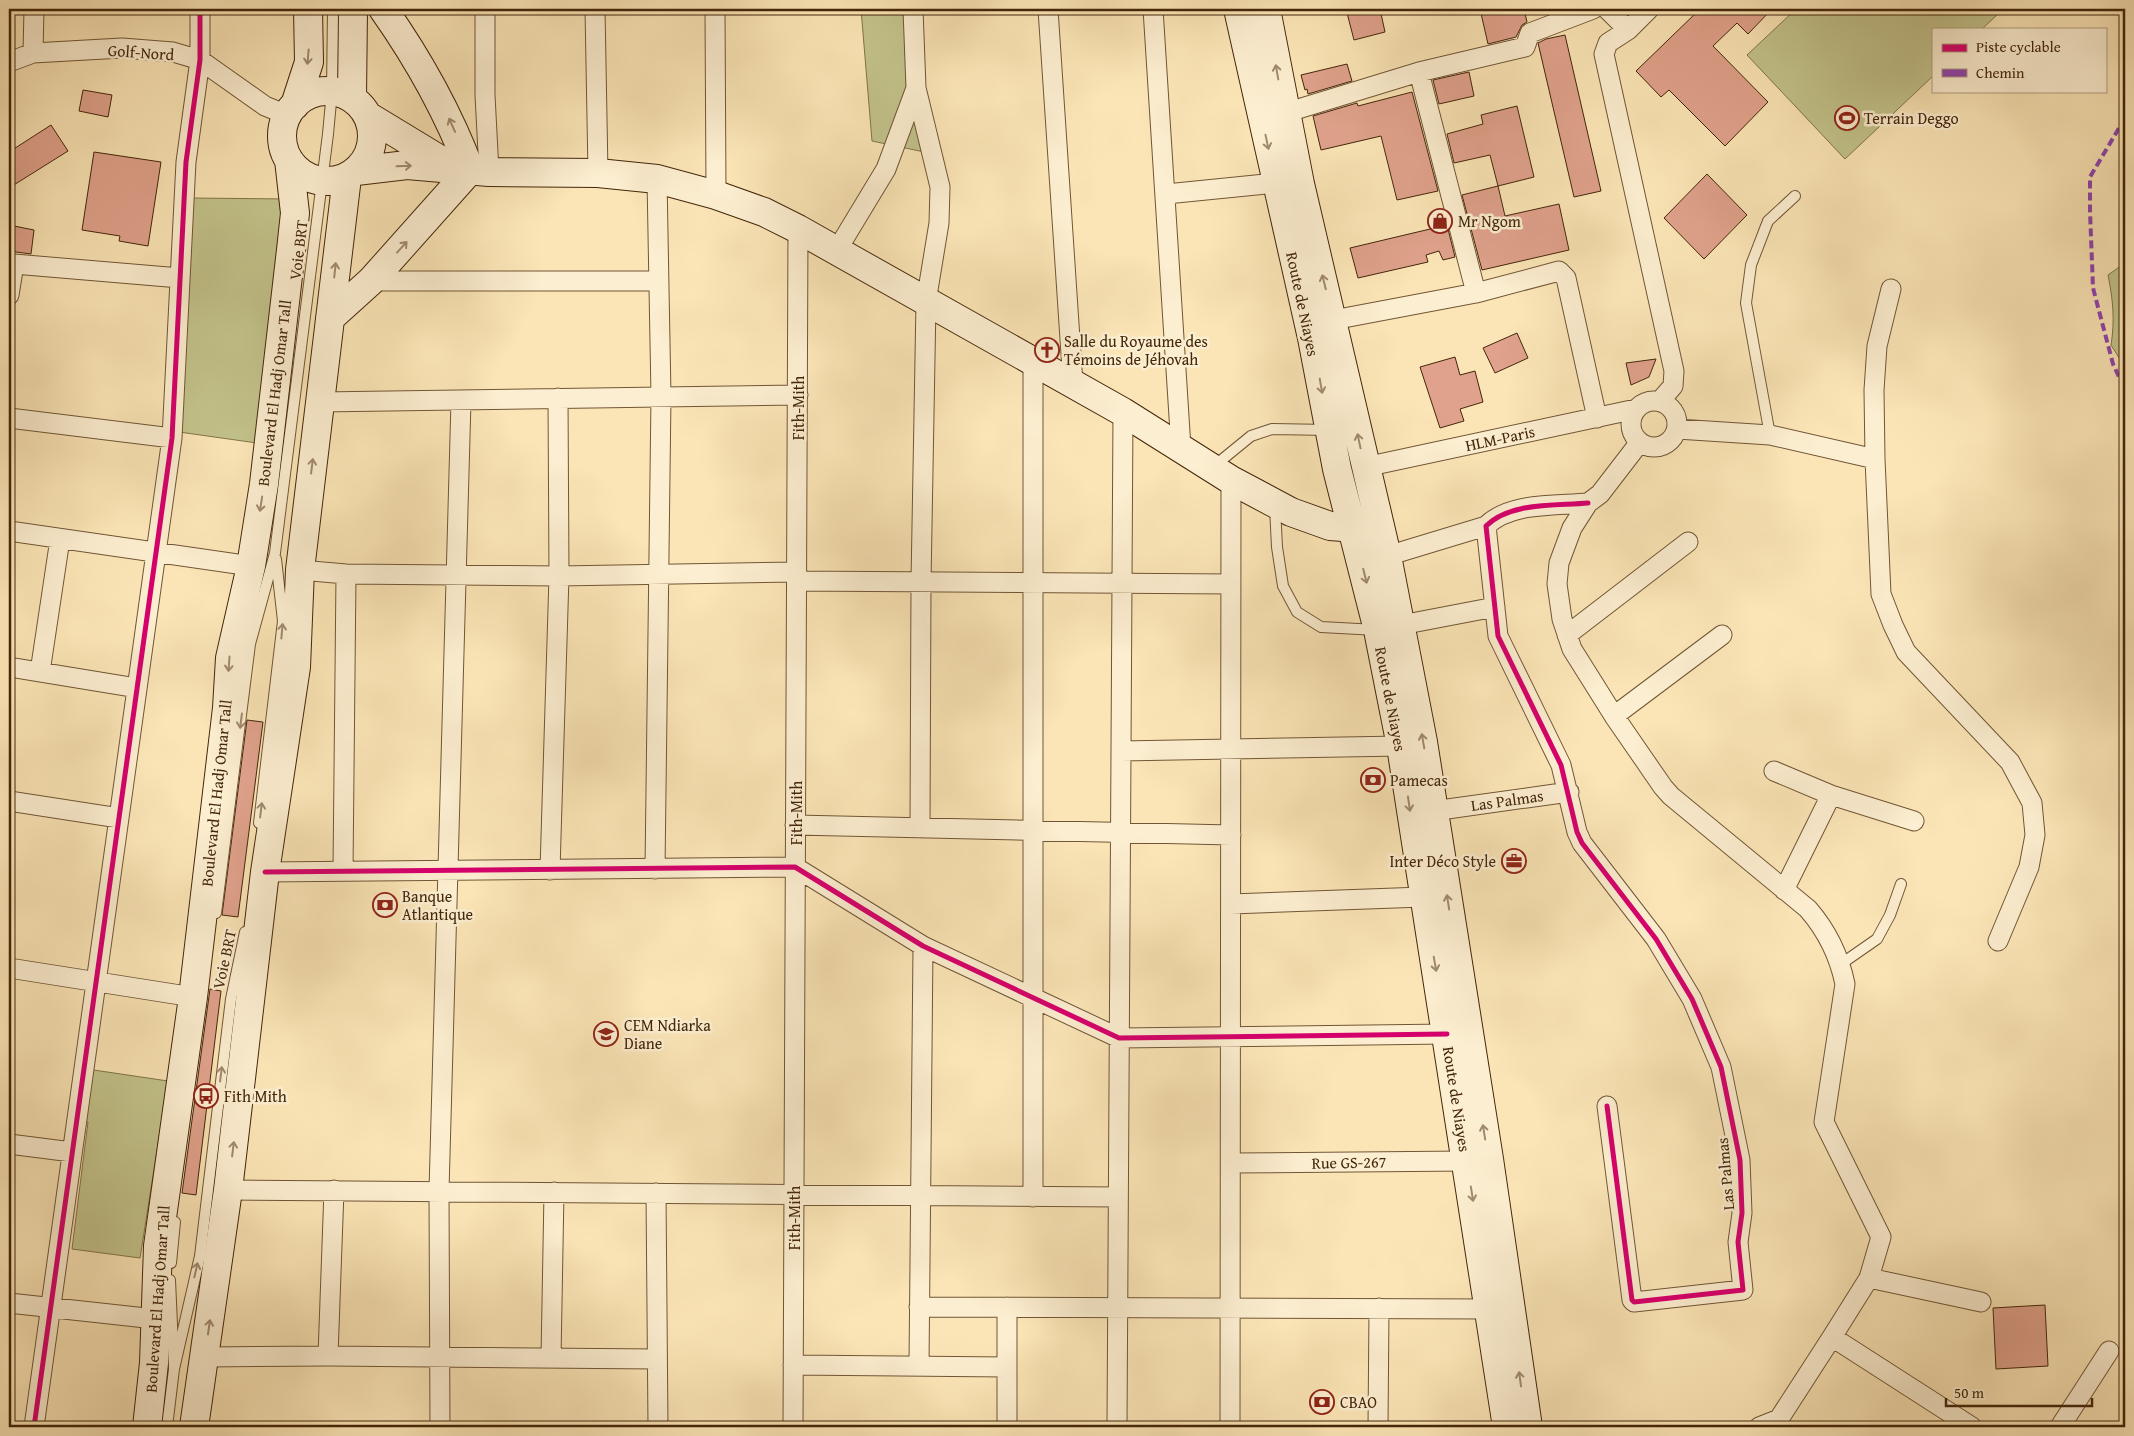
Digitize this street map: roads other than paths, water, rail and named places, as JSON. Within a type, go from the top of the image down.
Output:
[{"type":"main road","name":"Boulevard El Hadj Omar Tall","points":[[147,1427],[154,1363],[158,1246],[193,997],[227,708],[230,658],[251,566],[264,484],[293,231],[294,213],[289,160],[282,138],[309,62],[308,9]]},
{"type":"main road","points":[[194,1427],[228,1190],[265,872],[296,667],[300,570],[330,318],[342,176],[366,159],[371,145],[372,130],[351,101],[353,9]]},
{"type":"main road","points":[[383,9],[432,84],[453,125],[472,170]]},
{"type":"main road","name":"Route de Niayes","points":[[1238,9],[1312,338],[1329,430],[1353,528],[1390,627],[1433,810],[1489,1159],[1528,1427]]},
{"type":"main road","name":"Route de Niayes","points":[[1266,9],[1284,113],[1387,556],[1390,627],[1401,746],[1423,897],[1447,1034],[1508,1427]]},
{"type":"main road","points":[[291,110],[312,93],[351,101],[472,170]]},
{"type":"main road","points":[[289,160],[300,172],[342,176],[407,165],[472,170],[598,173],[657,179],[716,195],[764,212],[798,228],[1122,412],[1222,474],[1275,503],[1318,523],[1353,528],[1380,529]]},
{"type":"main road","points":[[330,318],[372,281],[472,170]]},
{"type":"street","points":[[33,53],[34,9]]},
{"type":"street","points":[[34,1427],[172,438],[186,162],[200,60],[200,9]]},
{"type":"street","points":[[472,170],[485,95],[485,9]]},
{"type":"street","points":[[595,9],[598,173]]},
{"type":"street","points":[[715,9],[716,195]]},
{"type":"street","points":[[914,9],[916,88],[940,187],[940,223],[926,302],[921,582],[920,828]]},
{"type":"street","points":[[1048,9],[1073,384]]},
{"type":"street","points":[[1153,9],[1181,448]]},
{"type":"street","points":[[1284,113],[1420,72],[1525,47],[1530,32],[1593,9]]},
{"type":"street","points":[[1607,9],[1628,30]]},
{"type":"street","points":[[1649,9],[1628,30],[1608,43],[1604,54],[1674,371],[1673,386],[1660,401]]},
{"type":"street","name":"Golf-Nord","points":[[9,62],[33,53],[122,48],[173,52],[200,60],[265,106],[291,110]]},
{"type":"street","points":[[1420,72],[1476,293]]},
{"type":"street","points":[[837,250],[886,169],[916,88]]},
{"type":"street","points":[[655,869],[661,396],[657,281],[657,179]]},
{"type":"street","points":[[1166,194],[1276,183]]},
{"type":"street","name":"Fith-Mith","points":[[793,1427],[798,228]]},
{"type":"street","points":[[9,295],[11,264],[180,278]]},
{"type":"street","points":[[1333,320],[1476,293],[1559,271],[1566,278],[1597,418]]},
{"type":"street","points":[[372,281],[657,281]]},
{"type":"street","points":[[1891,289],[1878,346],[1874,390],[1881,594],[1906,652],[2010,762],[2032,803],[2035,836],[2029,867],[1998,941]]},
{"type":"street","points":[[1033,362],[1035,583],[1032,997],[1034,1197]]},
{"type":"street","points":[[320,402],[798,394]]},
{"type":"street","points":[[550,870],[559,576],[558,398]]},
{"type":"street","points":[[440,1427],[440,1191],[460,400]]},
{"type":"street","points":[[1651,400],[1660,401],[1674,412],[1678,420],[1677,429],[1666,444],[1658,447],[1648,446],[1634,436],[1631,427],[1632,418],[1636,409],[1651,400]]},
{"type":"street","name":"HLM-Paris","points":[[1365,466],[1636,409]]},
{"type":"street","points":[[1117,1427],[1122,412]]},
{"type":"street","points":[[9,418],[172,438]]},
{"type":"street","points":[[1677,429],[1770,435],[1875,460]]},
{"type":"street","points":[[1640,442],[1600,494],[1588,503],[1572,528],[1557,574],[1562,619],[1572,650],[1614,716],[1671,796],[1808,909],[1822,925],[1841,964],[1845,984],[1824,1122],[1879,1230],[1880,1246],[1869,1278],[1781,1423],[1759,1427]]},
{"type":"street","points":[[1222,474],[1231,584],[1230,1427]]},
{"type":"street","points":[[1387,556],[1486,526],[1494,518],[1512,511],[1588,503]]},
{"type":"street","points":[[1486,526],[1498,636],[1562,765],[1569,792]]},
{"type":"street","points":[[9,531],[155,554],[251,566]]},
{"type":"street","points":[[40,672],[60,539]]},
{"type":"street","points":[[1567,635],[1688,542]]},
{"type":"street","points":[[300,570],[346,574],[559,576],[658,574],[797,576],[921,582],[1231,584]]},
{"type":"street","points":[[343,871],[346,574]]},
{"type":"street","points":[[1390,627],[1495,607]]},
{"type":"street","points":[[1614,716],[1722,635]]},
{"type":"street","points":[[9,667],[136,688]]},
{"type":"street","points":[[1121,751],[1231,751],[1401,746]]},
{"type":"street","points":[[1774,771],[1831,795],[1914,822]]},
{"type":"street","name":"Las Palmas","points":[[1433,810],[1569,792],[1573,818],[1582,843],[1656,938],[1692,999],[1721,1067],[1740,1160],[1742,1212],[1738,1242],[1743,1290],[1634,1302],[1632,1300],[1607,1106]]},
{"type":"street","points":[[1784,890],[1831,795]]},
{"type":"street","points":[[9,801],[118,818]]},
{"type":"street","points":[[796,826],[1231,835]]},
{"type":"street","points":[[265,872],[448,872],[795,867],[923,946],[1119,1038],[1231,1035],[1447,1034]]},
{"type":"street","points":[[1231,904],[1423,897]]},
{"type":"street","points":[[919,1366],[923,946]]},
{"type":"street","points":[[9,968],[96,980],[193,997]]},
{"type":"street","points":[[9,1144],[72,1152]]},
{"type":"street","name":"Rue GS-267","points":[[1230,1163],[1467,1161]]},
{"type":"street","points":[[228,1190],[1118,1197]]},
{"type":"street","points":[[328,1356],[334,1190]]},
{"type":"street","points":[[551,1358],[554,1192]]},
{"type":"street","points":[[656,1193],[658,1427]]},
{"type":"street","points":[[1869,1278],[1981,1302]]},
{"type":"street","points":[[9,1303],[155,1319]]},
{"type":"street","points":[[919,1307],[1490,1309]]},
{"type":"street","points":[[1007,1427],[1008,1307]]},
{"type":"street","points":[[1378,1427],[1379,1308]]},
{"type":"street","points":[[1832,1337],[1972,1427]]},
{"type":"street","points":[[2060,1427],[2109,1352]]},
{"type":"street","points":[[205,1357],[328,1356],[657,1359]]},
{"type":"street","points":[[793,1365],[1007,1367]]},
{"type":"lane","name":"Voie BRT","points":[[215,925],[250,644],[275,553],[342,176],[351,101],[333,9]]},
{"type":"lane","points":[[1770,435],[1746,303],[1751,265],[1768,222],[1795,196]]},
{"type":"lane","points":[[1222,474],[1251,436],[1272,429],[1329,430]]},
{"type":"lane","points":[[1275,503],[1277,547],[1282,586],[1297,612],[1321,627],[1390,627]]},
{"type":"lane","name":"Voie BRT","points":[[258,833],[283,621],[275,553]]},
{"type":"lane","points":[[1841,964],[1877,939],[1890,916],[1901,884]]},
{"type":"lane","name":"Voie BRT","points":[[167,1427],[174,1369],[200,1256],[231,999],[246,922]]},
{"type":"lane","name":"Voie BRT","points":[[189,1104],[208,960]]},
{"type":"lane","name":"Voie BRT","points":[[174,1369],[170,1289],[176,1211]]},
{"type":"place","name":"Terrain Deggo","points":[[1847,118]]},
{"type":"place","name":"Mr Ngom","points":[[1440,221]]},
{"type":"place","name":"Salle du Royaume des Témoins de Jéhovah","points":[[1047,350]]},
{"type":"place","name":"Pamecas","points":[[1373,780]]},
{"type":"place","name":"Inter Déco Style","points":[[1514,861]]},
{"type":"place","name":"Banque Atlantique","points":[[385,905]]},
{"type":"place","name":"CEM Ndiarka Diane","points":[[606,1034]]},
{"type":"place","name":"Fith Mith","points":[[206,1096]]},
{"type":"place","name":"CBAO","points":[[1322,1402]]}]
